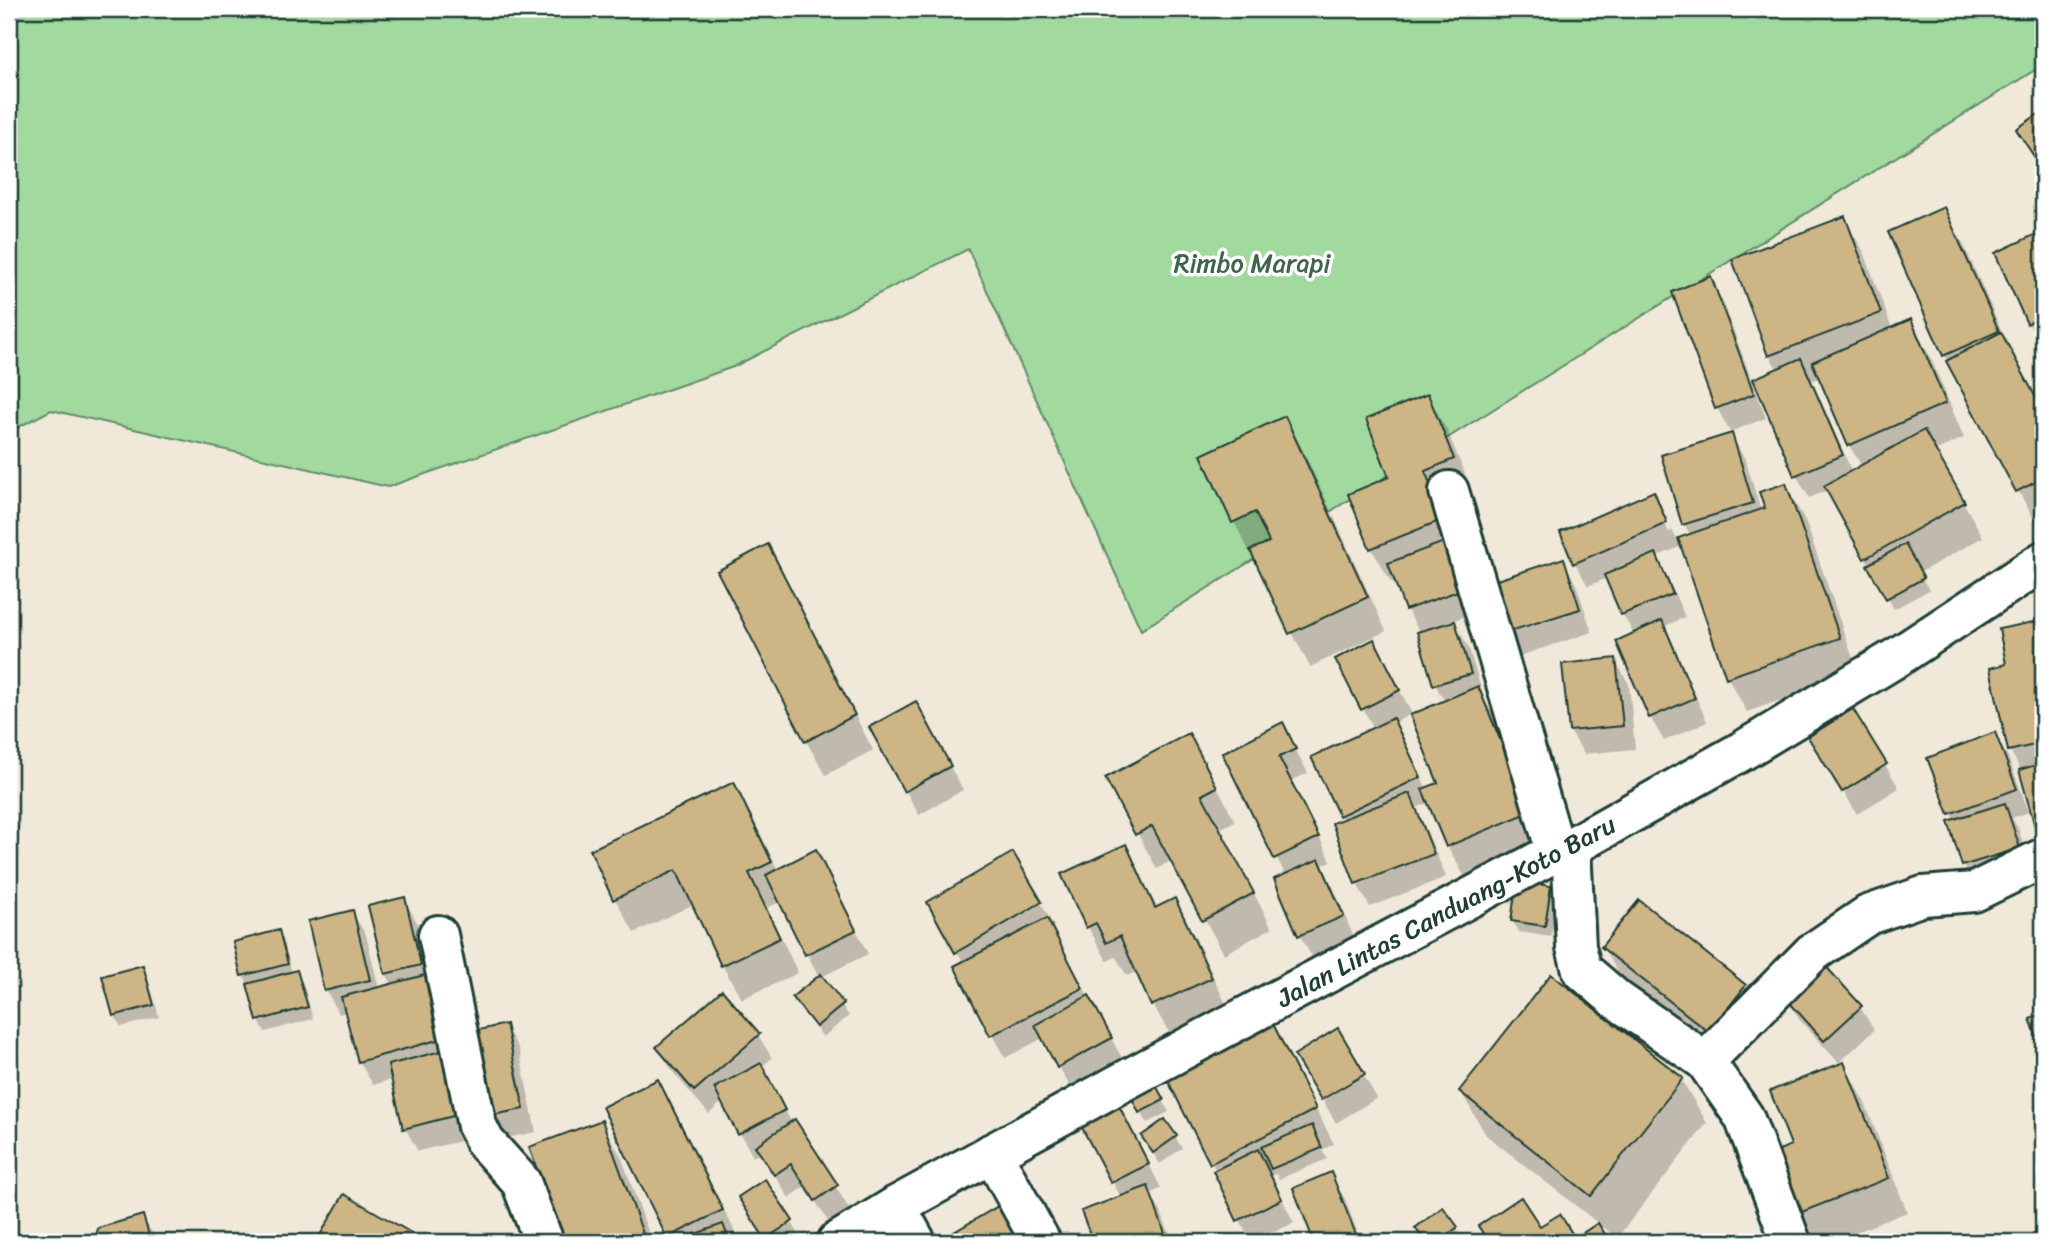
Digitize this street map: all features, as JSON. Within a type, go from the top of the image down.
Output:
[{"type":"street","points":[[1449,491],[1563,850],[1576,947],[1582,970],[1617,1000],[1704,1061],[1744,1117],[1791,1242]]},
{"type":"street","name":"Jalan Lintas Canduang-Koto Baru","points":[[837,1242],[992,1153],[1563,850],[1742,751],[1877,670],[2043,561]]},
{"type":"street","points":[[1704,1061],[1812,953],[1868,915],[1923,896],[1974,892],[2043,858]]},
{"type":"street","points":[[438,935],[477,1126],[485,1142],[521,1182],[544,1242]]},
{"type":"street","points":[[992,1153],[1041,1242]]},
{"type":"street","points":[[896,1206],[916,1242]]},
{"type":"green space","name":"Rimbo Marapi","points":[[9,9],[2043,9],[2043,65],[1141,630],[968,249],[733,367],[388,487],[51,410],[9,432]]},
{"type":"building","points":[[2043,111],[2043,170],[2016,129]]},
{"type":"building","points":[[1944,207],[1999,331],[1943,356],[1888,232]]},
{"type":"building","points":[[1845,216],[1881,313],[1768,356],[1732,259]]},
{"type":"building","points":[[2043,231],[2043,316],[2027,324],[1995,253]]},
{"type":"building","points":[[1711,276],[1754,394],[1715,409],[1672,292]]},
{"type":"building","points":[[1911,319],[1946,403],[1848,446],[1812,362]]},
{"type":"building","points":[[2001,332],[2043,411],[2043,478],[2016,492],[1946,361]]},
{"type":"building","points":[[1801,358],[1843,455],[1794,476],[1753,379]]},
{"type":"building","points":[[1428,394],[1454,459],[1425,471],[1444,519],[1370,549],[1348,494],[1389,477],[1366,419]]},
{"type":"building","points":[[1285,416],[1368,597],[1289,634],[1250,550],[1269,542],[1255,512],[1232,523],[1201,455]]},
{"type":"building","points":[[1924,430],[1965,502],[1864,559],[1824,486]]},
{"type":"building","points":[[1732,433],[1753,503],[1682,525],[1661,455]]},
{"type":"building","points":[[1786,483],[1840,638],[1726,678],[1678,538],[1765,508],[1759,492]]},
{"type":"building","points":[[1654,491],[1667,523],[1573,564],[1560,532]]},
{"type":"building","points":[[1444,542],[1461,590],[1405,610],[1388,563]]},
{"type":"building","points":[[768,544],[855,715],[805,742],[717,571]]},
{"type":"building","points":[[1905,544],[1924,578],[1886,599],[1867,565]]},
{"type":"building","points":[[1656,553],[1673,594],[1621,615],[1604,575]]},
{"type":"building","points":[[1564,558],[1580,609],[1504,633],[1488,583]]},
{"type":"building","points":[[1662,620],[1695,698],[1649,718],[1616,641]]},
{"type":"building","points":[[2043,620],[2043,743],[2008,751],[1990,668],[2006,664],[1999,629]]},
{"type":"building","points":[[1455,621],[1471,674],[1433,685],[1417,632]]},
{"type":"building","points":[[1374,639],[1400,690],[1361,710],[1335,659]]},
{"type":"building","points":[[1616,658],[1623,726],[1569,731],[1562,664]]},
{"type":"building","points":[[1478,686],[1530,812],[1446,847],[1422,789],[1438,783],[1410,715]]},
{"type":"building","points":[[916,701],[951,766],[904,792],[869,727]]},
{"type":"building","points":[[1853,709],[1887,764],[1842,792],[1808,737]]},
{"type":"building","points":[[1393,718],[1421,777],[1339,816],[1311,757]]},
{"type":"building","points":[[1283,722],[1296,749],[1279,757],[1319,837],[1274,859],[1222,753]]},
{"type":"building","points":[[1995,732],[2017,789],[1949,814],[1927,758]]},
{"type":"building","points":[[1189,733],[1217,787],[1202,795],[1254,893],[1202,921],[1152,826],[1135,835],[1105,778]]},
{"type":"building","points":[[2043,763],[2043,840],[2039,841],[2019,770]]},
{"type":"building","points":[[734,782],[772,862],[749,873],[780,938],[721,966],[676,870],[613,900],[590,850]]},
{"type":"building","points":[[1410,793],[1434,854],[1355,884],[1332,823]]},
{"type":"building","points":[[2005,803],[2020,848],[1962,866],[1948,821]]},
{"type":"building","points":[[1126,844],[1155,908],[1175,898],[1212,978],[1151,1006],[1120,936],[1106,943],[1096,923],[1086,928],[1061,874]]},
{"type":"building","points":[[816,849],[856,930],[805,955],[766,875]]},
{"type":"building","points":[[1013,852],[1042,902],[955,953],[927,902]]},
{"type":"building","points":[[1319,859],[1344,916],[1298,936],[1274,879]]},
{"type":"building","points":[[1517,881],[1551,886],[1545,926],[1511,921]]},
{"type":"building","points":[[405,897],[421,965],[385,974],[368,906]]},
{"type":"building","points":[[1639,900],[1746,985],[1709,1032],[1601,947]]},
{"type":"building","points":[[353,910],[370,980],[324,991],[308,921]]},
{"type":"building","points":[[1047,918],[1083,988],[990,1036],[954,966]]},
{"type":"building","points":[[279,930],[288,964],[241,976],[233,942]]},
{"type":"building","points":[[1821,961],[1862,1006],[1824,1041],[1783,995]]},
{"type":"building","points":[[143,965],[154,1005],[113,1016],[102,976]]},
{"type":"building","points":[[297,970],[308,1007],[257,1021],[247,984]]},
{"type":"building","points":[[821,974],[844,1004],[816,1027],[792,997]]},
{"type":"building","points":[[1551,974],[1683,1078],[1591,1196],[1459,1091]]},
{"type":"building","points":[[425,975],[441,1039],[358,1062],[341,997]]},
{"type":"building","points":[[722,990],[760,1034],[694,1091],[656,1047]]},
{"type":"building","points":[[1089,995],[1112,1038],[1057,1068],[1035,1025]]},
{"type":"building","points":[[2043,1013],[2043,1052],[2030,1019]]},
{"type":"building","points":[[1271,1020],[1316,1109],[1210,1164],[1165,1075]]},
{"type":"building","points":[[506,1024],[524,1109],[487,1116],[470,1032]]},
{"type":"building","points":[[1338,1028],[1365,1074],[1321,1100],[1294,1055]]},
{"type":"building","points":[[441,1051],[457,1115],[403,1129],[388,1065]]},
{"type":"building","points":[[1844,1062],[1889,1178],[1789,1217],[1766,1156],[1791,1145],[1770,1091]]},
{"type":"building","points":[[761,1063],[785,1110],[738,1135],[714,1088]]},
{"type":"building","points":[[658,1079],[723,1210],[667,1238],[602,1107]]},
{"type":"building","points":[[1153,1080],[1164,1100],[1139,1113],[1129,1092]]},
{"type":"building","points":[[1118,1104],[1149,1164],[1111,1183],[1080,1124]]},
{"type":"building","points":[[795,1119],[838,1185],[815,1201],[791,1164],[774,1175],[755,1146]]},
{"type":"building","points":[[1165,1119],[1177,1136],[1153,1153],[1141,1136]]},
{"type":"building","points":[[602,1120],[646,1242],[563,1242],[529,1147]]},
{"type":"building","points":[[1312,1125],[1322,1148],[1271,1169],[1261,1147]]},
{"type":"building","points":[[1258,1149],[1282,1199],[1237,1221],[1213,1171]]},
{"type":"building","points":[[1331,1172],[1359,1242],[1314,1242],[1293,1188]]},
{"type":"building","points":[[765,1179],[793,1221],[765,1239],[738,1197]]},
{"type":"building","points":[[1148,1186],[1168,1242],[1093,1242],[1081,1211]]},
{"type":"building","points":[[344,1194],[420,1238],[417,1242],[316,1242]]},
{"type":"building","points":[[1521,1197],[1540,1226],[1560,1214],[1575,1238],[1598,1223],[1610,1242],[1489,1242],[1478,1226]]},
{"type":"building","points":[[1000,1205],[1021,1242],[937,1242]]},
{"type":"building","points":[[1443,1207],[1458,1227],[1438,1242],[1426,1242],[1415,1228]]},
{"type":"building","points":[[143,1215],[151,1242],[95,1242],[98,1228]]},
{"type":"building","points":[[723,1224],[730,1242],[698,1242],[695,1234]]},
{"type":"building","points":[[1290,1234],[1293,1242],[1271,1242]]}]
